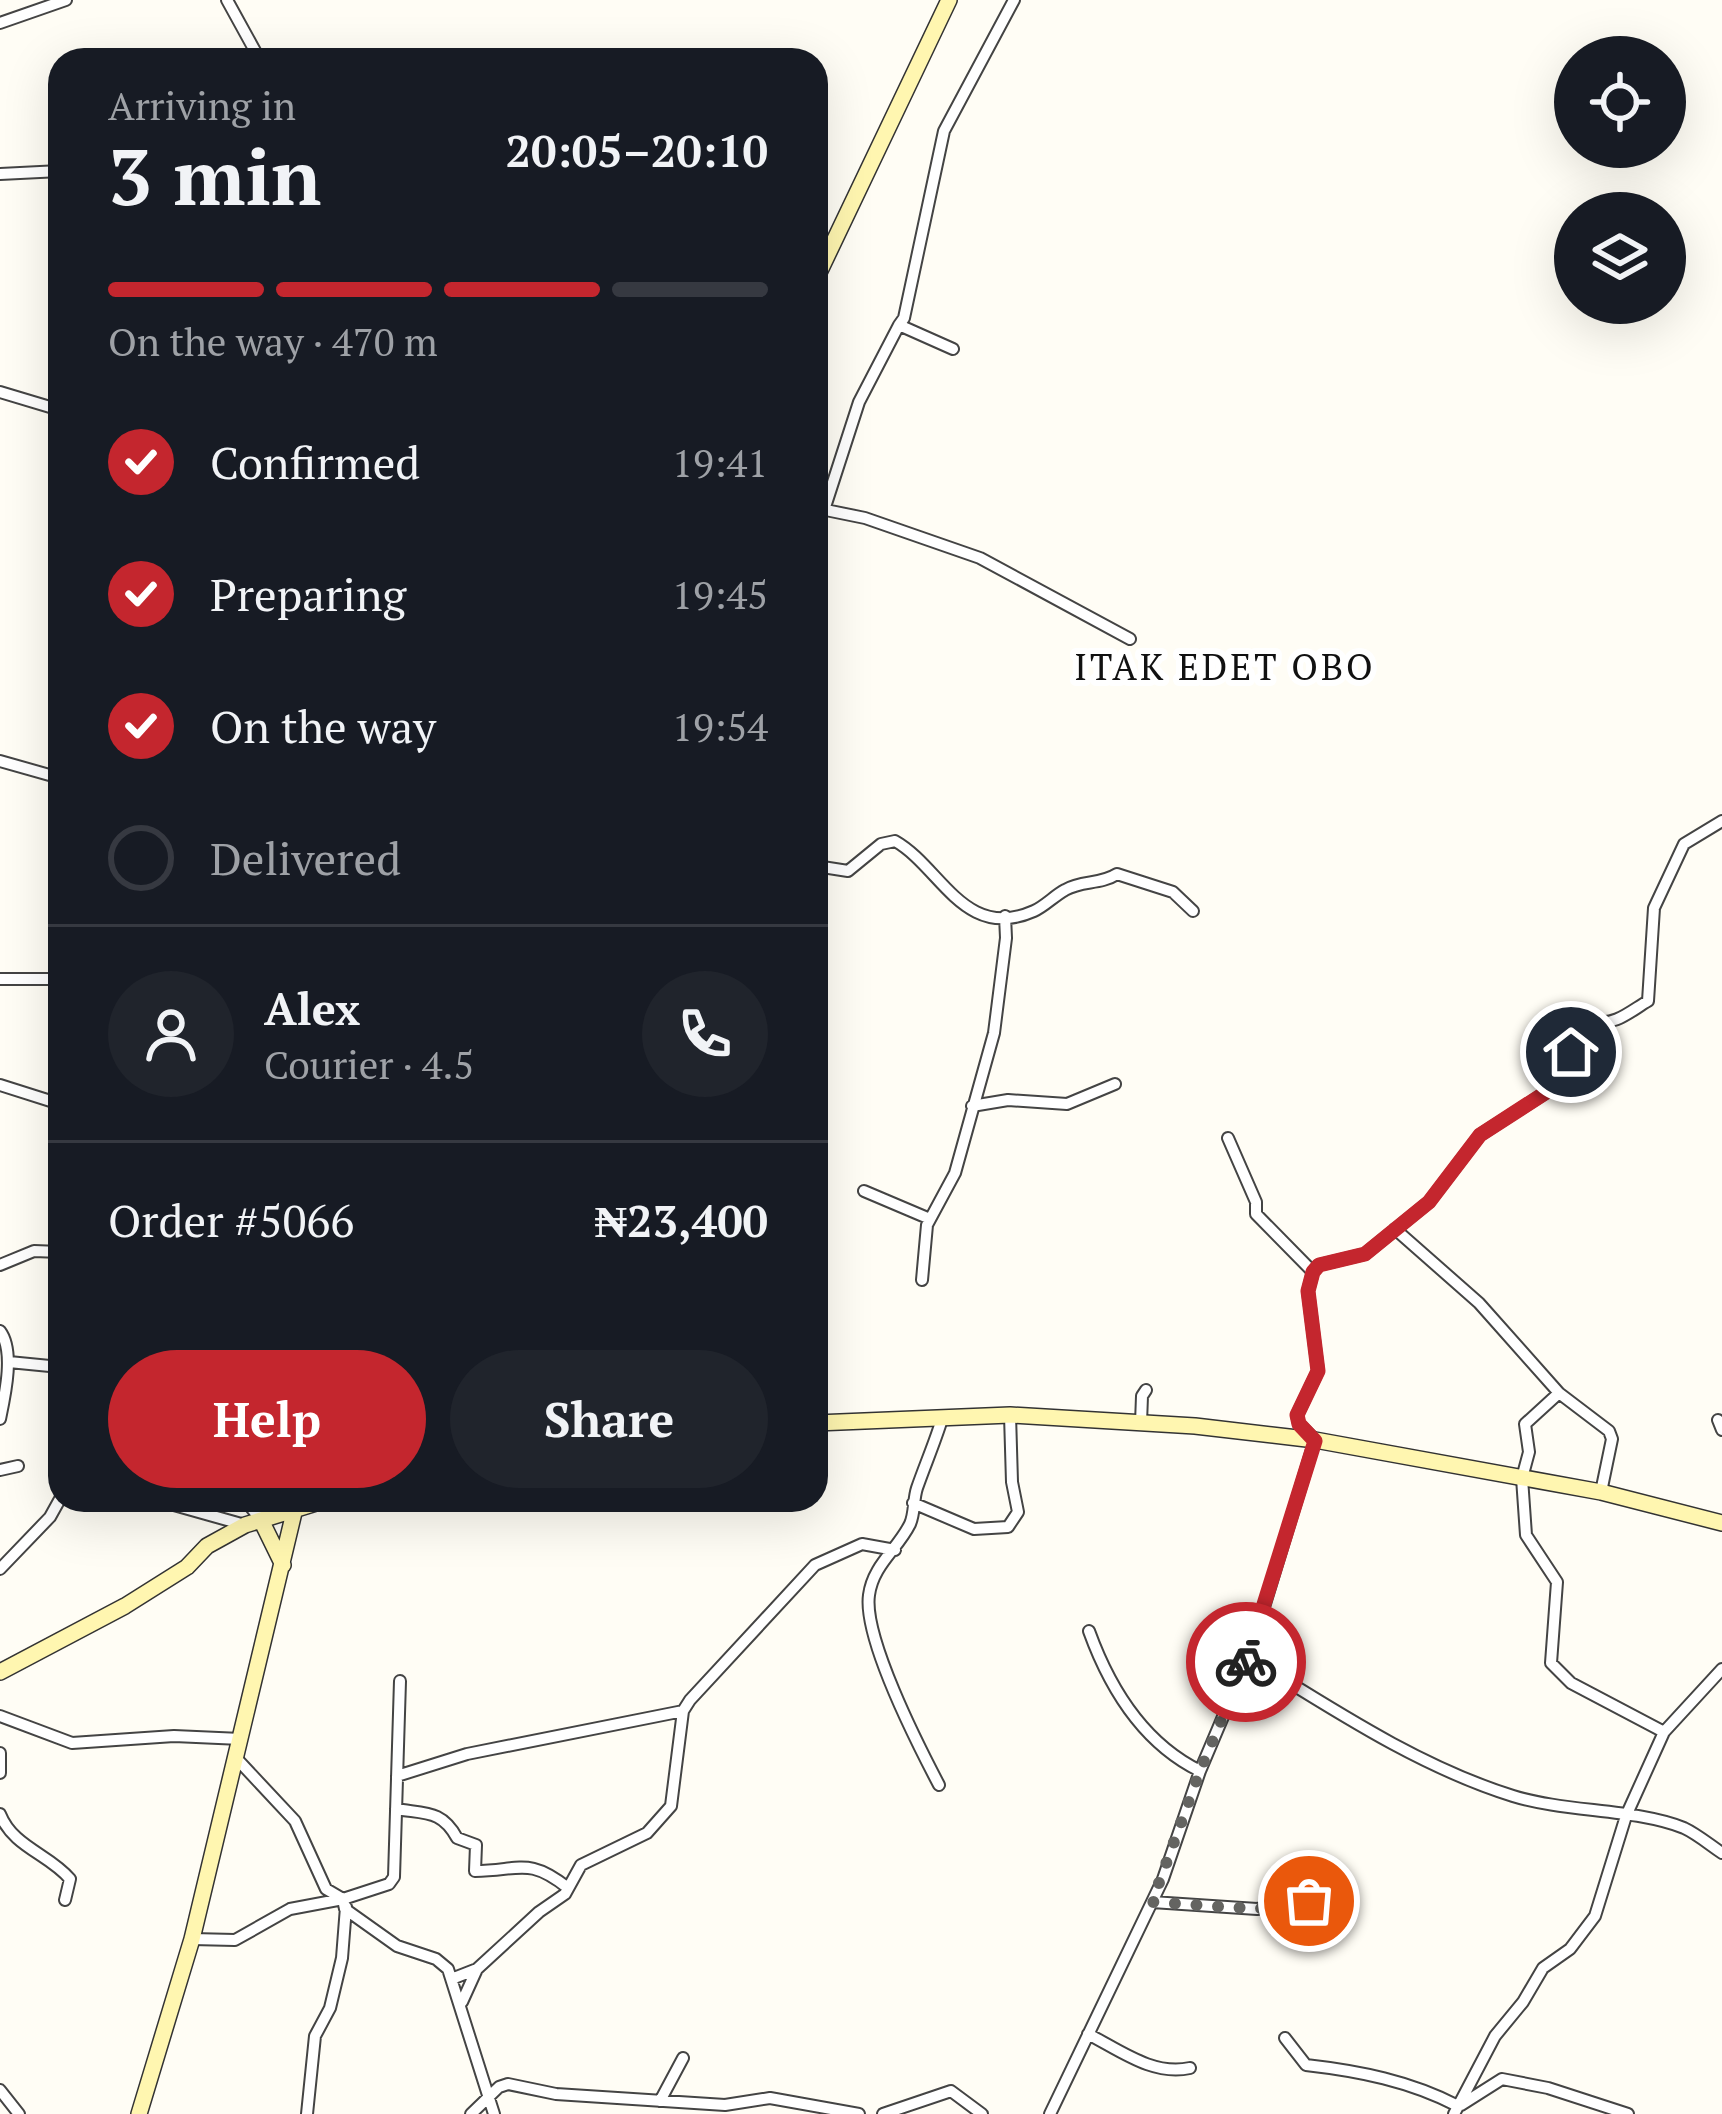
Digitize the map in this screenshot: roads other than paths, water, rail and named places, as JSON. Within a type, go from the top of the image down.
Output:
[{"type":"street","points":[[0,23],[66,0]]},
{"type":"street","points":[[226,0],[253,48]]},
{"type":"street","points":[[828,254],[949,0]]},
{"type":"street","points":[[828,485],[859,402],[904,318],[944,130],[1014,0]]},
{"type":"street","points":[[0,174],[48,172]]},
{"type":"street","points":[[899,325],[953,349]]},
{"type":"street","points":[[0,392],[48,406]]},
{"type":"street","points":[[828,510],[980,558],[1130,638]]},
{"type":"street","points":[[0,761],[48,775]]},
{"type":"street","points":[[1315,1441],[1297,1415],[1318,1371],[1308,1291],[1313,1272],[1319,1265],[1360,1256],[1429,1202],[1480,1135],[1545,1093],[1580,1027],[1616,1020],[1648,1001],[1654,908],[1684,844],[1722,820]]},
{"type":"street","points":[[828,868],[848,871],[881,844],[895,841],[967,909],[1005,916],[1034,911],[1067,888],[1103,883],[1117,874],[1173,892],[1192,911]]},
{"type":"street","points":[[922,1280],[924,1236],[950,1188],[994,1033],[1005,916]]},
{"type":"street","points":[[0,979],[48,979]]},
{"type":"street","points":[[972,1106],[1008,1100],[1067,1104],[1115,1084]]},
{"type":"street","points":[[0,1085],[48,1100]]},
{"type":"street","points":[[1228,1138],[1256,1202],[1256,1214],[1313,1272]]},
{"type":"street","points":[[863,1191],[930,1219]]},
{"type":"street","points":[[1395,1229],[1479,1303],[1559,1393],[1609,1431],[1611,1453],[1600,1492]]},
{"type":"street","points":[[0,1265],[34,1251],[48,1252]]},
{"type":"street","points":[[0,1331],[9,1362],[0,1419]]},
{"type":"street","points":[[9,1362],[48,1366]]},
{"type":"street","points":[[1141,1423],[1146,1390]]},
{"type":"street","points":[[1559,1393],[1525,1424],[1529,1452],[1522,1478],[1526,1535],[1556,1582],[1551,1663],[1570,1683],[1664,1732]]},
{"type":"street","points":[[914,1503],[974,1529],[1008,1527],[1018,1512],[1010,1415]]},
{"type":"street","points":[[828,1424],[1010,1415],[1315,1441],[1600,1492],[1722,1523]]},
{"type":"street","points":[[939,1785],[917,1743],[870,1618],[873,1577],[914,1517],[914,1503],[943,1419]]},
{"type":"street","points":[[1050,2114],[1152,1902],[1250,1653],[1315,1441]]},
{"type":"street","points":[[0,1470],[18,1466]]},
{"type":"street","points":[[0,1569],[52,1512]]},
{"type":"street","points":[[207,1512],[253,1523]]},
{"type":"street","points":[[249,1512],[283,1565]]},
{"type":"street","points":[[0,1672],[125,1606],[187,1567],[208,1546],[278,1512]]},
{"type":"street","points":[[140,2114],[192,1939],[294,1512]]},
{"type":"street","points":[[454,1978],[477,1969],[568,1888],[581,1864],[647,1833],[664,1819],[671,1806],[683,1711],[815,1565],[862,1544],[895,1550]]},
{"type":"street","points":[[1089,1631],[1115,1694],[1174,1758],[1200,1771]]},
{"type":"street","points":[[1250,1653],[1261,1665],[1382,1737],[1470,1779],[1512,1796],[1683,1828],[1722,1853]]},
{"type":"street","points":[[1456,2110],[1496,2036],[1543,1967],[1570,1949],[1595,1916],[1626,1816],[1664,1732],[1722,1670]]},
{"type":"street","points":[[192,1939],[235,1940],[290,1909],[344,1904],[357,1894],[389,1884],[394,1877],[400,1681]]},
{"type":"street","points":[[397,1776],[466,1754],[683,1711]]},
{"type":"street","points":[[0,1716],[72,1743],[174,1736],[241,1739]]},
{"type":"street","points":[[0,1753],[0,1773]]},
{"type":"street","points":[[237,1759],[295,1821],[326,1889],[398,1946],[436,1959],[454,1978],[494,2114]]},
{"type":"street","points":[[396,1809],[450,1822],[457,1838],[476,1845],[475,1871],[529,1864],[568,1888]]},
{"type":"street","points":[[0,1814],[7,1829],[37,1856],[65,1872],[70,1879],[64,1900]]},
{"type":"street","points":[[1152,1902],[1257,1909],[1309,1901]]},
{"type":"street","points":[[307,2114],[315,2036],[330,2008],[342,1958],[344,1904]]},
{"type":"street","points":[[461,2002],[477,1969]]},
{"type":"street","points":[[1088,2034],[1143,2065],[1168,2072],[1190,2068]]},
{"type":"street","points":[[1285,2038],[1306,2065],[1360,2072],[1429,2091],[1456,2110]]},
{"type":"street","points":[[660,2101],[683,2058]]},
{"type":"street","points":[[1456,2110],[1502,2079],[1548,2088],[1628,2114]]},
{"type":"street","points":[[472,2114],[508,2084],[556,2094],[724,2105],[770,2098],[859,2114]]},
{"type":"street","points":[[0,2090],[19,2114]]},
{"type":"street","points":[[883,2114],[951,2091],[982,2114]]},
{"type":"district","name":"ITAK EDET OBO","points":[[1225,667]]}]
